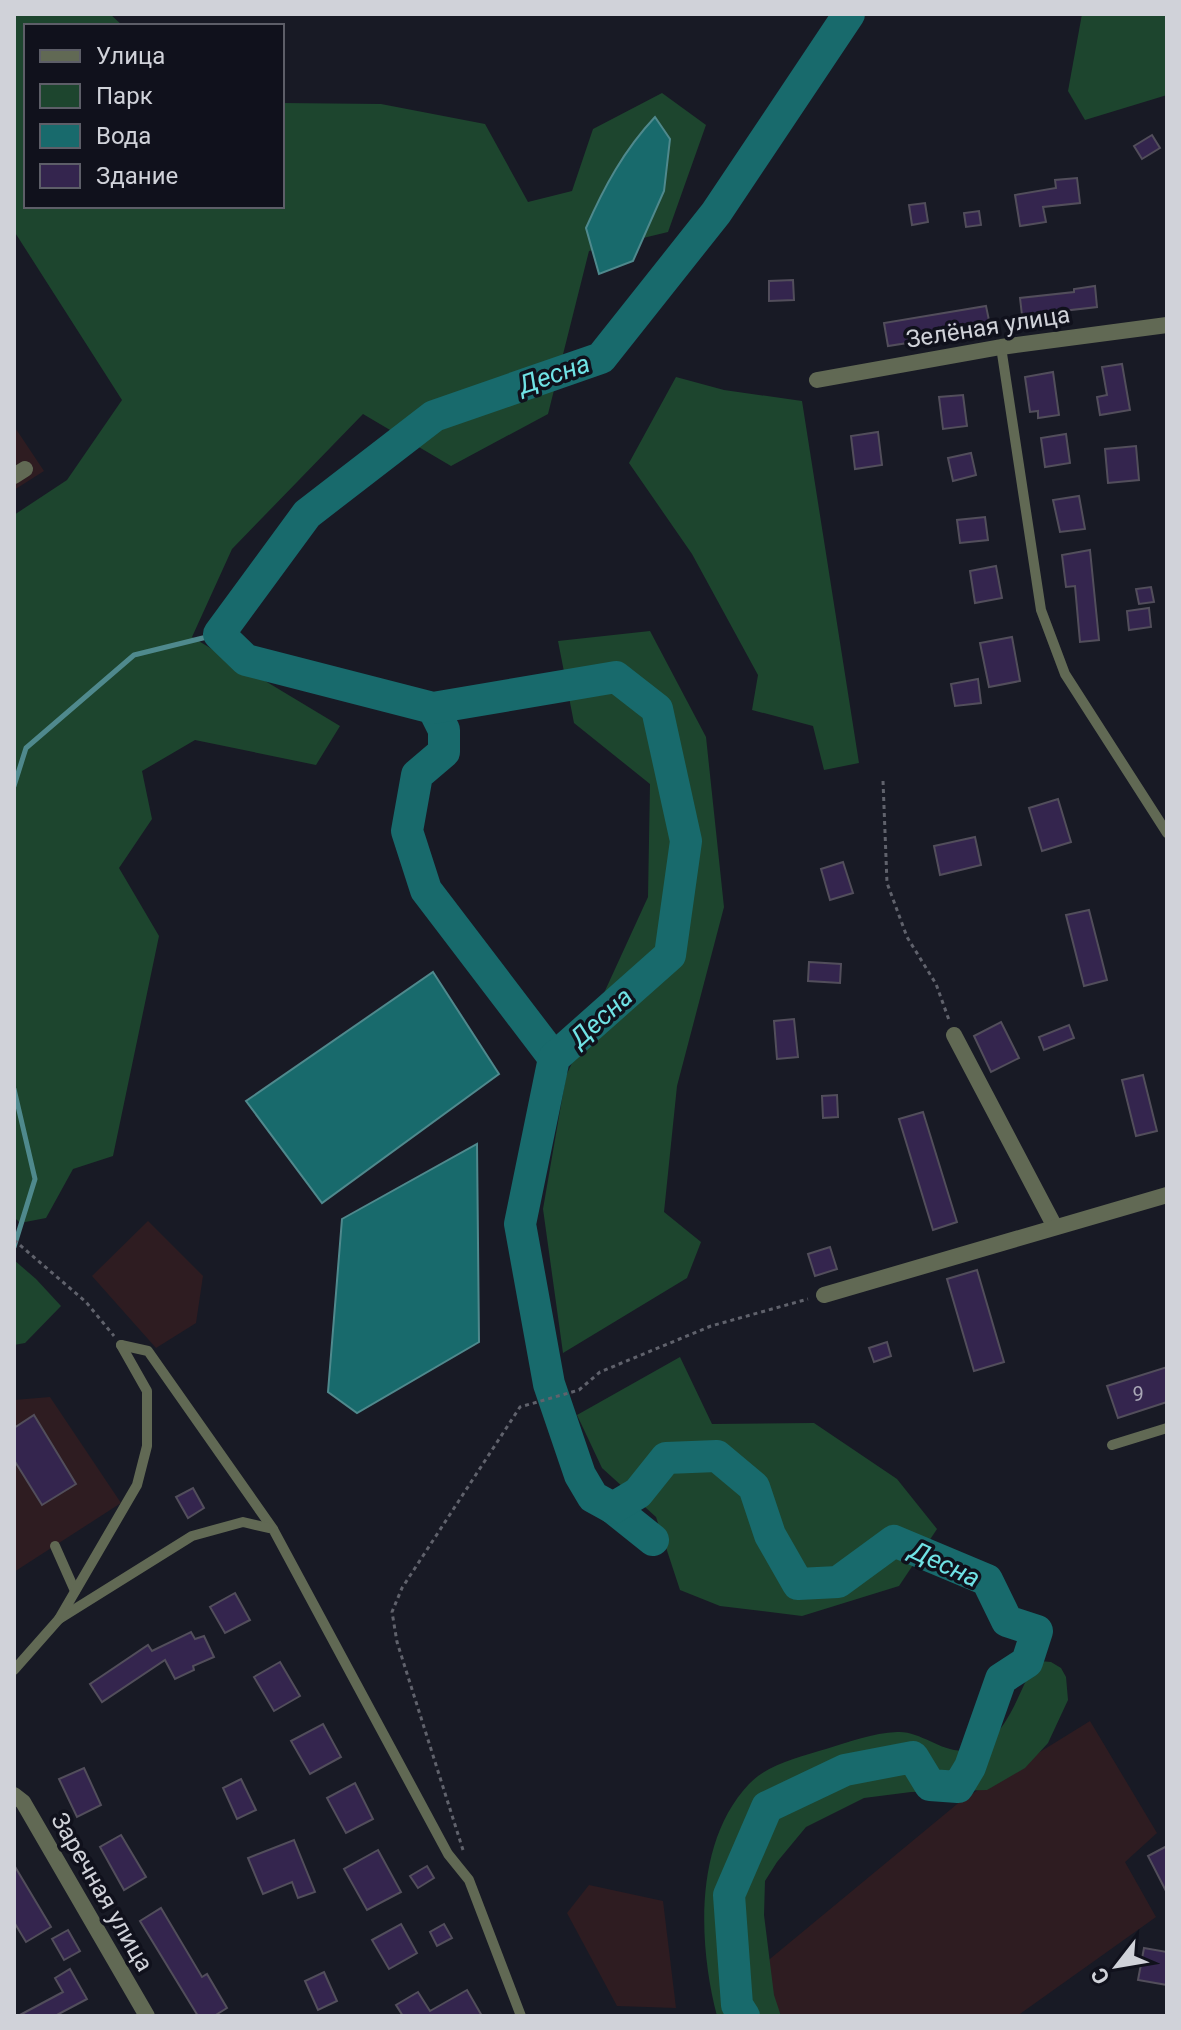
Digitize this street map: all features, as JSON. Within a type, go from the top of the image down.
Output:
[{"type":"street","name":"Зелёная улица","points":[[817,380],[1001,347],[1167,325]]},
{"type":"street","points":[[954,1035],[1055,1227]]},
{"type":"street","points":[[824,1295],[1167,1195]]},
{"type":"street","name":"Заречная улица","points":[[14,1795],[23,1802],[147,2016]]},
{"type":"lane","points":[[1001,347],[1041,610],[1065,674],[1167,833]]},
{"type":"lane","points":[[121,1345],[148,1351],[273,1529],[448,1854],[469,1880],[521,2016]]},
{"type":"lane","points":[[14,1670],[59,1619],[137,1485],[147,1446],[147,1391],[121,1345]]},
{"type":"lane","points":[[1112,1445],[1167,1428]]},
{"type":"lane","points":[[59,1619],[192,1536],[243,1522],[273,1529]]},
{"type":"lane","points":[[55,1546],[75,1591]]},
{"type":"path","points":[[883,781],[887,883],[907,937],[936,984],[954,1035]]},
{"type":"path","points":[[14,1240],[86,1302],[121,1345]]},
{"type":"path","points":[[467,1860],[397,1642],[392,1612],[402,1588],[520,1407],[574,1392],[600,1372],[711,1326],[824,1295]]},
{"type":"shaded area","points":[[14,426],[44,471],[14,490]]},
{"type":"shaded area","points":[[148,1221],[203,1276],[196,1323],[156,1348],[92,1276]]},
{"type":"shaded area","points":[[50,1397],[121,1503],[14,1572],[14,1400]]},
{"type":"shaded area","points":[[1090,1721],[1157,1833],[1125,1862],[1156,1917],[1017,2016],[782,2016],[753,1973],[962,1800]]},
{"type":"shaded area","points":[[589,1885],[663,1901],[676,2008],[617,2006],[567,1913]]},
{"type":"green space","points":[[14,14],[110,14],[121,24],[24,24],[24,208],[284,208],[284,103],[381,104],[485,124],[528,202],[572,191],[593,129],[662,93],[706,125],[668,232],[589,251],[548,414],[451,466],[363,414],[232,549],[192,637],[340,726],[316,765],[195,740],[142,771],[152,819],[119,868],[159,936],[113,1156],[73,1169],[46,1218],[20,1223],[14,1217],[14,515],[67,480],[122,400],[14,231]]},
{"type":"green space","points":[[1082,14],[1167,14],[1167,95],[1085,120],[1068,91]]},
{"type":"green space","points":[[676,377],[724,390],[802,401],[859,763],[824,770],[813,726],[752,710],[758,675],[692,554],[629,463]]},
{"type":"green space","points":[[650,631],[706,737],[724,907],[677,1086],[664,1212],[701,1242],[687,1278],[563,1353],[543,1209],[566,1076],[648,897],[650,784],[574,723],[558,641]]},
{"type":"green space","points":[[14,1260],[61,1306],[25,1343],[14,1345]]},
{"type":"green space","points":[[680,1357],[712,1424],[814,1423],[897,1479],[937,1529],[899,1586],[802,1616],[720,1606],[680,1590],[656,1517],[602,1468],[577,1415]]},
{"type":"green space","points":[[1040,1661],[1051,1662],[1061,1668],[1066,1677],[1068,1700],[1048,1743],[1025,1768],[987,1790],[911,1792],[864,1798],[806,1827],[765,1881],[764,1915],[774,1995],[781,2016],[717,2016],[706,1957],[705,1894],[718,1834],[731,1808],[749,1784],[765,1771],[785,1762],[879,1734],[897,1732],[917,1735],[957,1750],[979,1747],[997,1733],[1017,1701],[1032,1668]]},
{"type":"water","points":[[655,117],[670,139],[664,191],[633,261],[599,274],[586,228],[616,170]]},
{"type":"water","points":[[433,972],[499,1074],[322,1203],[246,1101]]},
{"type":"water","points":[[477,1144],[479,1342],[357,1413],[328,1392],[342,1219]]},
{"type":"building","points":[[1152,135],[1160,148],[1142,159],[1134,146]]},
{"type":"building","points":[[1077,178],[1080,203],[1043,207],[1046,222],[1020,226],[1015,195],[1056,188],[1055,180]]},
{"type":"building","points":[[925,203],[928,222],[912,225],[909,205]]},
{"type":"building","points":[[979,211],[981,225],[966,227],[964,213]]},
{"type":"building","points":[[793,280],[794,300],[769,301],[769,281]]},
{"type":"building","points":[[1095,286],[1097,307],[1054,312],[1055,320],[1023,324],[1020,298],[1074,292],[1074,289]]},
{"type":"building","points":[[986,306],[991,330],[888,346],[884,323]]},
{"type":"building","points":[[1122,364],[1130,410],[1100,415],[1097,397],[1107,395],[1102,367]]},
{"type":"building","points":[[1053,372],[1059,415],[1038,418],[1038,411],[1030,412],[1025,377]]},
{"type":"building","points":[[963,395],[967,426],[943,429],[939,397]]},
{"type":"building","points":[[878,432],[882,465],[855,469],[851,436]]},
{"type":"building","points":[[1066,434],[1070,463],[1045,467],[1041,438]]},
{"type":"building","points":[[1136,446],[1139,480],[1108,483],[1105,449]]},
{"type":"building","points":[[971,453],[976,475],[953,481],[948,458]]},
{"type":"building","points":[[1079,496],[1085,529],[1060,532],[1053,500]]},
{"type":"building","points":[[985,517],[988,540],[960,543],[957,520]]},
{"type":"building","points":[[1090,550],[1099,640],[1080,642],[1075,586],[1066,587],[1062,555]]},
{"type":"building","points":[[996,566],[1002,598],[975,603],[970,571]]},
{"type":"building","points":[[1151,587],[1154,602],[1139,604],[1136,589]]},
{"type":"building","points":[[1149,608],[1151,627],[1129,630],[1127,611]]},
{"type":"building","points":[[1012,637],[1020,681],[989,687],[980,643]]},
{"type":"building","points":[[978,679],[981,703],[955,706],[951,684]]},
{"type":"building","points":[[1058,799],[1071,842],[1042,851],[1029,808]]},
{"type":"building","points":[[975,837],[981,865],[940,875],[934,846]]},
{"type":"building","points":[[843,862],[853,893],[830,900],[821,869]]},
{"type":"building","points":[[1089,910],[1107,980],[1084,986],[1066,915]]},
{"type":"building","points":[[809,962],[841,964],[840,983],[808,981]]},
{"type":"building","points":[[794,1019],[798,1057],[777,1059],[774,1021]]},
{"type":"building","points":[[1001,1022],[1019,1058],[991,1072],[974,1036]]},
{"type":"building","points":[[1069,1025],[1074,1038],[1044,1050],[1039,1037]]},
{"type":"building","points":[[1143,1075],[1157,1131],[1136,1136],[1122,1080]]},
{"type":"building","points":[[837,1095],[838,1117],[823,1118],[822,1096]]},
{"type":"building","points":[[923,1112],[957,1222],[933,1230],[899,1119]]},
{"type":"building","points":[[830,1247],[837,1269],[815,1276],[808,1254]]},
{"type":"building","points":[[977,1270],[1004,1362],[974,1371],[947,1279]]},
{"type":"building","points":[[887,1342],[891,1356],[874,1362],[869,1348]]},
{"type":"building","points":[[1167,1367],[1167,1402],[1118,1418],[1107,1386]]},
{"type":"building","points":[[34,1415],[76,1484],[42,1505],[14,1460],[14,1428]]},
{"type":"building","points":[[193,1488],[204,1508],[188,1518],[176,1497]]},
{"type":"building","points":[[235,1593],[250,1620],[225,1633],[210,1607]]},
{"type":"building","points":[[191,1632],[195,1639],[204,1636],[214,1657],[193,1666],[194,1670],[175,1679],[165,1660],[102,1702],[90,1684],[148,1645],[152,1651]]},
{"type":"building","points":[[280,1662],[300,1696],[274,1711],[254,1677]]},
{"type":"building","points":[[323,1724],[341,1757],[310,1774],[291,1741]]},
{"type":"building","points":[[84,1768],[101,1805],[77,1817],[59,1779]]},
{"type":"building","points":[[241,1779],[256,1810],[237,1819],[223,1788]]},
{"type":"building","points":[[355,1783],[373,1819],[346,1833],[327,1798]]},
{"type":"building","points":[[121,1835],[146,1877],[124,1890],[100,1847]]},
{"type":"building","points":[[294,1840],[315,1892],[298,1898],[292,1882],[263,1894],[248,1858]]},
{"type":"building","points":[[1167,1846],[1167,1893],[1148,1856]]},
{"type":"building","points":[[378,1850],[401,1892],[367,1910],[344,1869]]},
{"type":"building","points":[[14,1865],[51,1927],[26,1942],[14,1922]]},
{"type":"building","points":[[427,1866],[434,1878],[418,1888],[410,1876]]},
{"type":"building","points":[[161,1908],[202,1977],[207,1974],[227,2008],[214,2016],[198,2016],[140,1921]]},
{"type":"building","points":[[401,1924],[417,1953],[389,1969],[372,1940]]},
{"type":"building","points":[[444,1924],[452,1938],[437,1946],[430,1932]]},
{"type":"building","points":[[68,1930],[80,1951],[64,1960],[52,1939]]},
{"type":"building","points":[[1144,1948],[1167,1952],[1167,1985],[1138,1980]]},
{"type":"building","points":[[70,1969],[87,1999],[55,2016],[18,2016],[63,1992],[55,1978]]},
{"type":"building","points":[[324,1972],[337,2001],[318,2010],[305,1981]]},
{"type":"building","points":[[467,1990],[482,2016],[403,2016],[396,2005],[418,1992],[430,2011]]},
{"type":"waterway","name":"Десна","points":[[744,2016],[737,2005],[729,1895],[767,1807],[845,1770],[913,1757],[930,1785],[958,1787],[970,1767],[1001,1679],[1027,1662],[1037,1631],[1007,1621],[987,1580],[894,1541],[838,1582],[798,1584],[770,1535],[754,1487],[717,1456],[666,1458],[638,1493],[613,1508],[593,1497],[580,1475],[549,1384],[520,1224],[554,1058],[670,955],[686,841],[657,709],[616,677],[433,708],[246,660],[219,634],[307,514],[434,416],[601,358],[716,213],[849,14]]},
{"type":"waterway","points":[[14,786],[26,748],[134,655],[219,634]]},
{"type":"waterway","points":[[433,708],[444,730],[444,752],[417,775],[407,831],[426,890],[554,1058]]},
{"type":"waterway","points":[[14,1089],[35,1179],[14,1247]]},
{"type":"waterway","points":[[613,1508],[653,1540]]}]
